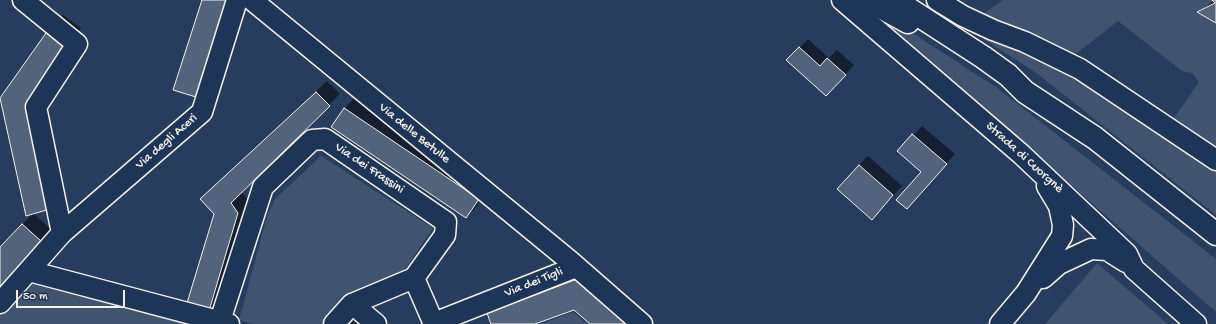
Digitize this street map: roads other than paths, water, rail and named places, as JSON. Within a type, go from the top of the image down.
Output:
[{"type":"main road","points":[[868,0],[938,40],[1002,83],[1025,92]]},
{"type":"main road","points":[[895,0],[984,57],[1008,75],[1025,92],[1095,138],[1216,234]]},
{"type":"street","points":[[23,0],[77,44],[36,107],[62,233]]},
{"type":"street","name":"Via degli Aceri","points":[[0,303],[30,271],[62,233],[202,112],[237,0]]},
{"type":"street","name":"Via delle Betulle","points":[[252,0],[576,266]]},
{"type":"street","name":"Strada di Cuorgnè","points":[[842,0],[1021,154],[1127,254],[1134,269],[1196,324]]},
{"type":"street","points":[[937,0],[963,16],[993,30],[1025,42],[1080,69],[1216,160]]},
{"type":"street","name":"Via dei Frassini","points":[[30,271],[225,323],[263,187],[312,140],[325,140],[446,222],[445,235],[414,278]]},
{"type":"street","points":[[1000,324],[1026,293],[1062,236],[1063,225],[1058,206],[1051,192],[1021,154]]},
{"type":"street","points":[[1026,293],[1059,264],[1091,248],[1107,250],[1121,258],[1134,269]]},
{"type":"street","points":[[49,249],[58,279]]},
{"type":"street","name":"Via dei Tigli","points":[[414,278],[434,324],[576,266],[642,324]]},
{"type":"street","points":[[334,324],[352,304],[414,278]]},
{"type":"street","points":[[352,304],[376,324]]}]
